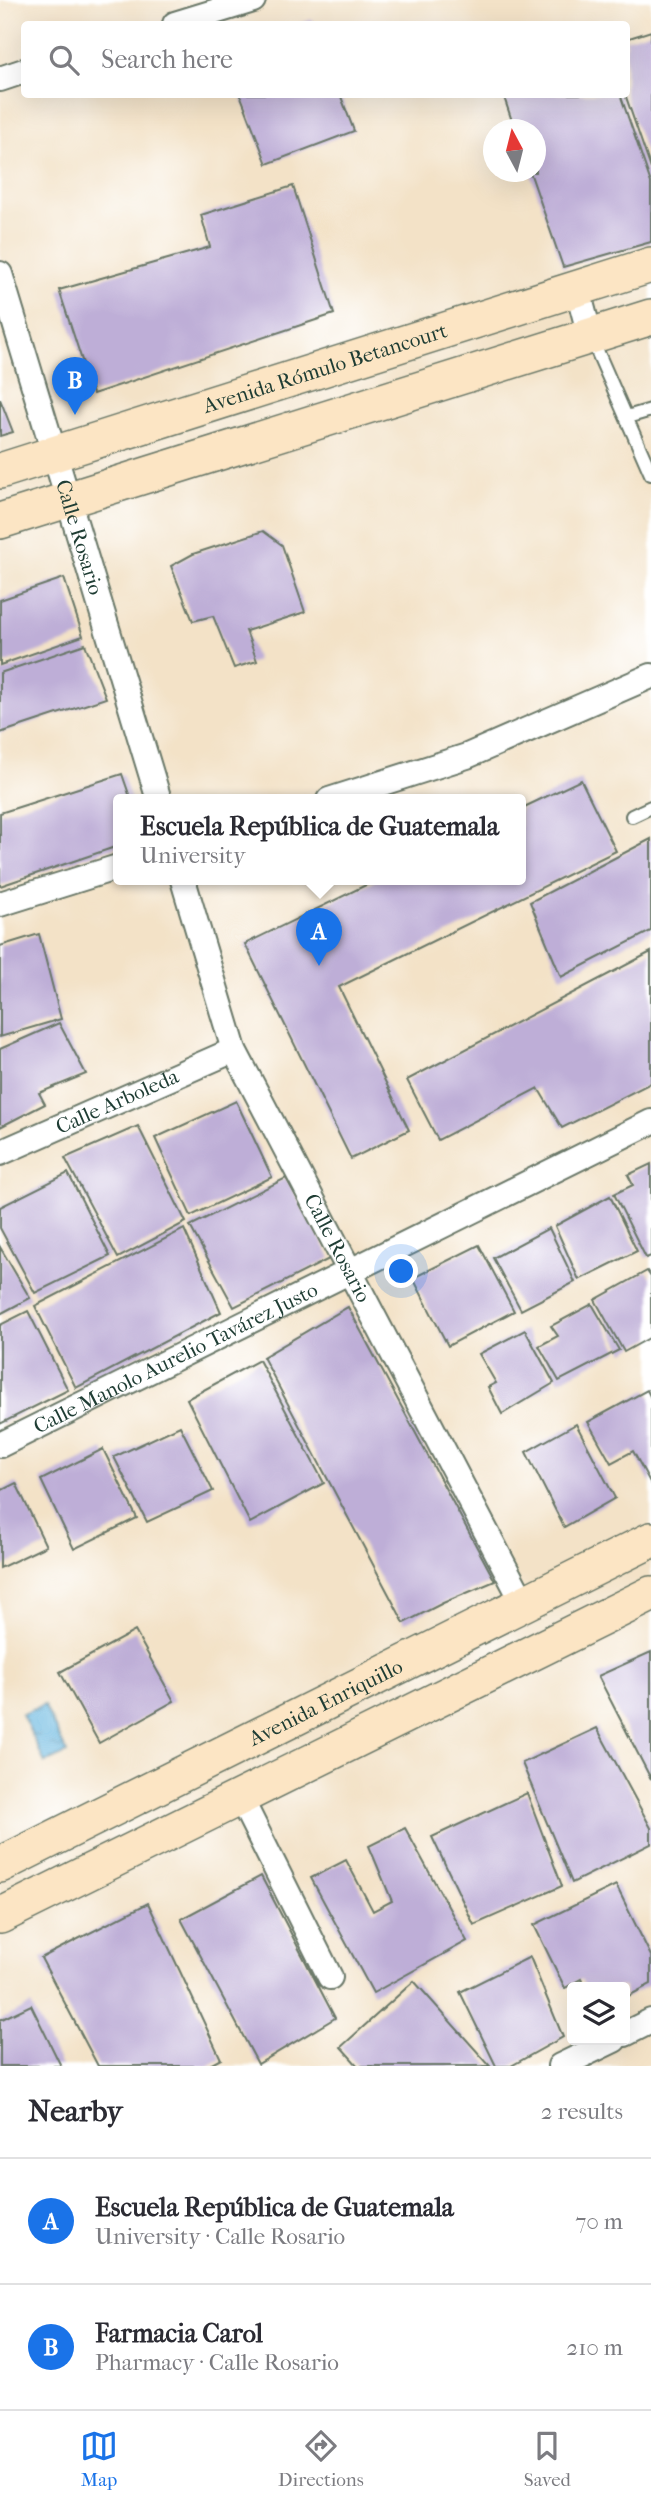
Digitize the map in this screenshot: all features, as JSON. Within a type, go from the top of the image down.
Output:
[{"type":"main road","name":"Avenida Rómulo Betancourt","points":[[0,471],[651,265]]},
{"type":"main road","points":[[0,522],[651,317]]},
{"type":"main road","name":"Avenida Enriquillo","points":[[0,1864],[651,1539]]},
{"type":"main road","points":[[0,1916],[651,1594]]},
{"type":"street","points":[[185,21],[254,0]]},
{"type":"street","points":[[0,79],[21,72]]},
{"type":"street","name":"Calle Rosario","points":[[0,274],[157,794]]},
{"type":"street","points":[[576,288],[590,336]]},
{"type":"street","points":[[348,794],[467,757],[651,676]]},
{"type":"street","points":[[0,904],[113,869]]},
{"type":"street","name":"Calle Rosario","points":[[184,885],[234,1050],[523,1602]]},
{"type":"street","name":"Calle Arboleda","points":[[0,1153],[234,1050]]},
{"type":"street","name":"Calle Manolo Aurelio Tavárez Justo","points":[[0,1445],[651,1122]]},
{"type":"street","points":[[240,1797],[330,1977]]},
{"type":"street","points":[[630,2032],[651,2021]]},
{"type":"street","points":[[560,2066],[604,2045]]},
{"type":"lane","points":[[590,336],[651,474]]},
{"type":"lane","points":[[627,417],[651,410]]},
{"type":"lane","points":[[632,816],[651,807]]},
{"type":"water","points":[[44,1705],[67,1753],[45,1763],[22,1714]]},
{"type":"building","points":[[651,31],[651,169],[626,98],[630,98],[630,38]]},
{"type":"building","points":[[242,98],[342,98],[354,131],[267,164]]},
{"type":"building","points":[[504,98],[621,98],[651,183],[651,242],[563,267],[533,182],[546,182],[546,119],[511,119]]},
{"type":"building","points":[[293,186],[334,314],[93,394],[59,290],[210,247],[201,215]]},
{"type":"building","points":[[0,399],[13,432],[0,436]]},
{"type":"building","points":[[263,531],[282,545],[305,612],[246,631],[257,661],[234,668],[213,616],[193,621],[171,566],[193,554]]},
{"type":"building","points":[[64,578],[83,636],[0,665],[0,600]]},
{"type":"building","points":[[85,644],[106,698],[0,733],[0,673]]},
{"type":"building","points":[[122,774],[129,794],[113,794],[113,848],[0,886],[0,813]]},
{"type":"building","points":[[581,780],[616,851],[339,987],[409,1130],[351,1159],[245,944],[366,885],[526,885],[526,806]]},
{"type":"building","points":[[651,839],[651,931],[561,977],[530,902]]},
{"type":"building","points":[[39,934],[61,1019],[0,1037],[0,946]]},
{"type":"building","points":[[651,952],[651,1083],[562,1128],[538,1088],[438,1140],[407,1080]]},
{"type":"building","points":[[59,1023],[86,1074],[39,1093],[45,1104],[0,1127],[0,1049]]},
{"type":"building","points":[[236,1101],[272,1177],[191,1216],[155,1138]]},
{"type":"building","points":[[138,1126],[186,1222],[118,1258],[65,1158]]},
{"type":"building","points":[[651,1164],[651,1256],[646,1258],[614,1194],[633,1185],[628,1175]]},
{"type":"building","points":[[68,1173],[110,1256],[35,1293],[0,1228],[0,1207]]},
{"type":"building","points":[[286,1178],[331,1258],[234,1307],[190,1226]]},
{"type":"building","points":[[610,1196],[637,1251],[579,1280],[555,1226]]},
{"type":"building","points":[[549,1228],[575,1282],[521,1310],[493,1258]]},
{"type":"building","points":[[184,1229],[221,1312],[76,1388],[35,1306]]},
{"type":"building","points":[[479,1245],[514,1311],[448,1346],[413,1278]]},
{"type":"building","points":[[0,1247],[30,1298],[0,1314]]},
{"type":"building","points":[[647,1271],[651,1277],[651,1337],[624,1352],[595,1300]]},
{"type":"building","points":[[592,1304],[619,1350],[559,1381],[539,1346],[558,1336],[551,1326]]},
{"type":"building","points":[[348,1307],[495,1581],[404,1623],[263,1357]]},
{"type":"building","points":[[28,1311],[68,1390],[0,1424],[0,1325]]},
{"type":"building","points":[[525,1330],[554,1383],[502,1414],[488,1387],[496,1383],[479,1354]]},
{"type":"building","points":[[259,1360],[324,1483],[250,1523],[187,1399]]},
{"type":"building","points":[[647,1390],[651,1398],[651,1484],[633,1451],[611,1463],[588,1422]]},
{"type":"building","points":[[576,1424],[615,1498],[564,1527],[526,1452]]},
{"type":"building","points":[[180,1426],[213,1491],[147,1522],[114,1457]]},
{"type":"building","points":[[103,1449],[137,1518],[74,1549],[41,1480]]},
{"type":"building","points":[[16,1483],[46,1546],[0,1568],[0,1491]]},
{"type":"building","points":[[135,1631],[174,1701],[99,1743],[60,1672]]},
{"type":"building","points":[[651,1652],[651,1779],[598,1676]]},
{"type":"building","points":[[597,1728],[651,1828],[651,1844],[572,1883],[522,1763]]},
{"type":"building","points":[[527,1793],[562,1886],[474,1925],[432,1837]]},
{"type":"building","points":[[405,1828],[467,1941],[373,1993],[311,1878],[346,1860],[373,1911],[392,1901],[369,1846]]},
{"type":"building","points":[[261,1876],[335,2018],[258,2064],[181,1919]]},
{"type":"building","points":[[616,1885],[651,1956],[651,1984],[630,1995],[630,1982],[582,1982],[581,1979],[567,1982],[565,1988],[534,1925]]},
{"type":"building","points":[[148,1903],[221,2059],[208,2066],[98,2066],[41,1958]]},
{"type":"building","points":[[530,1957],[563,2037],[511,2066],[496,2066],[460,1992]]},
{"type":"building","points":[[414,1981],[490,2066],[358,2066],[341,2047]]},
{"type":"building","points":[[31,2005],[61,2066],[0,2066],[0,2020]]},
{"type":"place","name":"Farmacia Carol","points":[[75,415]]},
{"type":"place","name":"Escuela República de Guatemala","points":[[319,966]]}]
